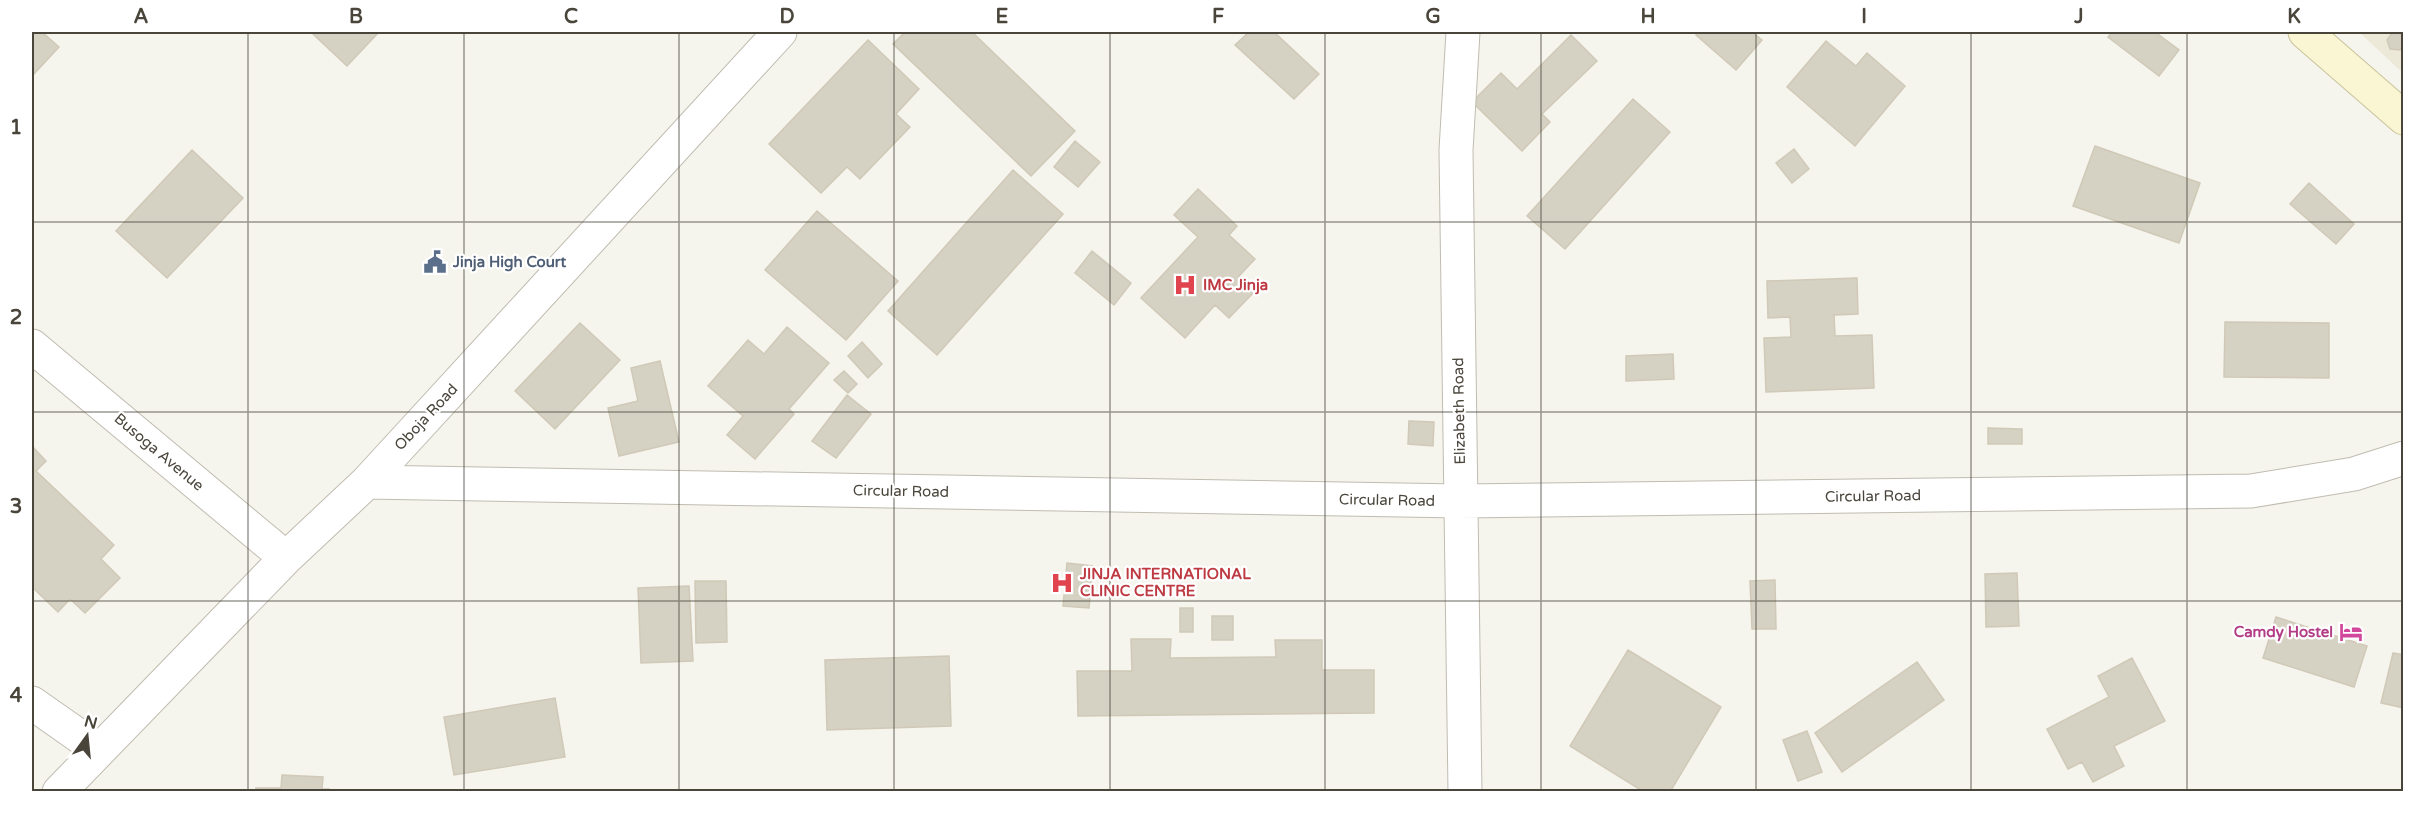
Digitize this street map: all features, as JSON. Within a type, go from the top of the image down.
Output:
[{"type":"street","name":"Oboja Road","points":[[59,792],[286,558],[367,482],[780,32]]},
{"type":"street","name":"Elizabeth Road","points":[[1463,32],[1456,150],[1465,792]]},
{"type":"street","points":[[2305,32],[2403,118]]},
{"type":"street","name":"Busoga Avenue","points":[[32,346],[286,558]]},
{"type":"street","name":"Circular Road","points":[[367,482],[1460,501],[2251,491],[2354,474],[2403,458]]},
{"type":"street","points":[[32,703],[99,750]]},
{"type":"shaded area","points":[[2359,32],[2403,32],[2403,73]]},
{"type":"building","points":[[32,32],[42,32],[59,47],[32,76]]},
{"type":"building","points":[[314,32],[379,32],[347,66],[313,34]]},
{"type":"building","points":[[905,32],[972,32],[1075,131],[1031,176],[893,44]]},
{"type":"building","points":[[1249,32],[1274,32],[1319,74],[1294,99],[1235,45]]},
{"type":"building","points":[[1700,32],[1752,32],[1762,40],[1736,70],[1696,35]]},
{"type":"building","points":[[2112,32],[2155,32],[2179,50],[2159,76],[2108,37]]},
{"type":"building","points":[[2392,33],[2401,34],[2404,44],[2400,50],[2390,49],[2387,40]]},
{"type":"building","points":[[1571,35],[1597,61],[1542,114],[1550,122],[1522,151],[1472,102],[1501,73],[1517,89]]},
{"type":"building","points":[[868,40],[919,89],[896,114],[910,127],[860,179],[847,167],[821,193],[769,144]]},
{"type":"building","points":[[1826,41],[1856,66],[1867,53],[1905,86],[1855,146],[1787,87]]},
{"type":"building","points":[[1633,99],[1670,132],[1565,249],[1527,216]]},
{"type":"building","points":[[1075,141],[1100,162],[1078,187],[1054,167]]},
{"type":"building","points":[[2095,146],[2200,183],[2179,243],[2073,206]]},
{"type":"building","points":[[1794,149],[1809,169],[1792,183],[1776,163]]},
{"type":"building","points":[[192,150],[243,198],[167,278],[116,231]]},
{"type":"building","points":[[1013,170],[1063,214],[937,355],[888,311]]},
{"type":"building","points":[[2309,183],[2354,224],[2336,244],[2290,204]]},
{"type":"building","points":[[1198,189],[1237,226],[1229,235],[1255,259],[1239,276],[1255,291],[1229,318],[1215,305],[1185,338],[1141,298],[1198,237],[1174,215]]},
{"type":"building","points":[[817,211],[898,281],[846,340],[765,270]]},
{"type":"building","points":[[1092,251],[1131,283],[1114,305],[1075,273]]},
{"type":"building","points":[[1857,278],[1858,314],[1834,315],[1835,336],[1872,335],[1874,388],[1766,392],[1764,338],[1791,337],[1790,317],[1768,318],[1767,281]]},
{"type":"building","points":[[2225,322],[2329,323],[2329,378],[2224,377]]},
{"type":"building","points":[[580,323],[620,360],[555,429],[515,391]]},
{"type":"building","points":[[787,327],[829,363],[789,409],[794,414],[755,459],[727,435],[743,416],[708,386],[748,340],[764,354]]},
{"type":"building","points":[[862,342],[882,364],[868,378],[848,356]]},
{"type":"building","points":[[1673,354],[1674,379],[1626,381],[1626,356]]},
{"type":"building","points":[[660,361],[679,442],[619,456],[608,408],[638,401],[631,368]]},
{"type":"building","points":[[844,371],[857,384],[848,393],[834,380]]},
{"type":"building","points":[[847,395],[871,414],[836,458],[812,441]]},
{"type":"building","points":[[1409,421],[1434,422],[1433,446],[1408,444]]},
{"type":"building","points":[[1988,428],[2022,429],[2022,444],[1988,444]]},
{"type":"building","points":[[32,446],[46,461],[36,471],[114,545],[101,559],[120,578],[85,613],[70,599],[58,612],[32,587]]},
{"type":"building","points":[[1067,563],[1093,566],[1089,608],[1063,606]]},
{"type":"building","points":[[2017,573],[2019,626],[1986,627],[1985,574]]},
{"type":"building","points":[[1775,580],[1776,629],[1752,629],[1750,581]]},
{"type":"building","points":[[695,581],[726,581],[727,642],[696,643]]},
{"type":"building","points":[[689,586],[693,661],[641,663],[638,588]]},
{"type":"building","points":[[1180,608],[1193,608],[1193,632],[1180,632]]},
{"type":"building","points":[[1212,616],[1233,616],[1233,640],[1212,640]]},
{"type":"building","points":[[2276,617],[2367,646],[2354,687],[2263,658]]},
{"type":"building","points":[[1131,639],[1171,639],[1170,658],[1276,657],[1275,640],[1322,640],[1322,670],[1374,670],[1374,713],[1078,716],[1077,671],[1132,671]]},
{"type":"building","points":[[1628,650],[1721,707],[1670,792],[1644,792],[1570,746]]},
{"type":"building","points":[[2393,653],[2404,655],[2404,708],[2381,703]]},
{"type":"building","points":[[949,656],[951,726],[827,730],[825,660]]},
{"type":"building","points":[[2132,658],[2165,721],[2114,746],[2124,766],[2093,782],[2082,762],[2068,769],[2047,729],[2109,697],[2098,676]]},
{"type":"building","points":[[1917,662],[1944,700],[1842,772],[1815,733]]},
{"type":"building","points":[[555,698],[565,757],[454,775],[444,717]]},
{"type":"building","points":[[1807,731],[1822,772],[1798,781],[1783,740]]},
{"type":"building","points":[[282,775],[323,777],[322,789],[329,789],[329,792],[255,792],[256,788],[281,788]]},
{"type":"place","name":"Jinja High Court","points":[[435,262]]},
{"type":"place","name":"IMC Jinja","points":[[1185,285]]},
{"type":"place","name":"JINJA INTERNATIONAL CLINIC CENTRE","points":[[1062,583]]},
{"type":"place","name":"Camdy Hostel","points":[[2351,632]]}]
